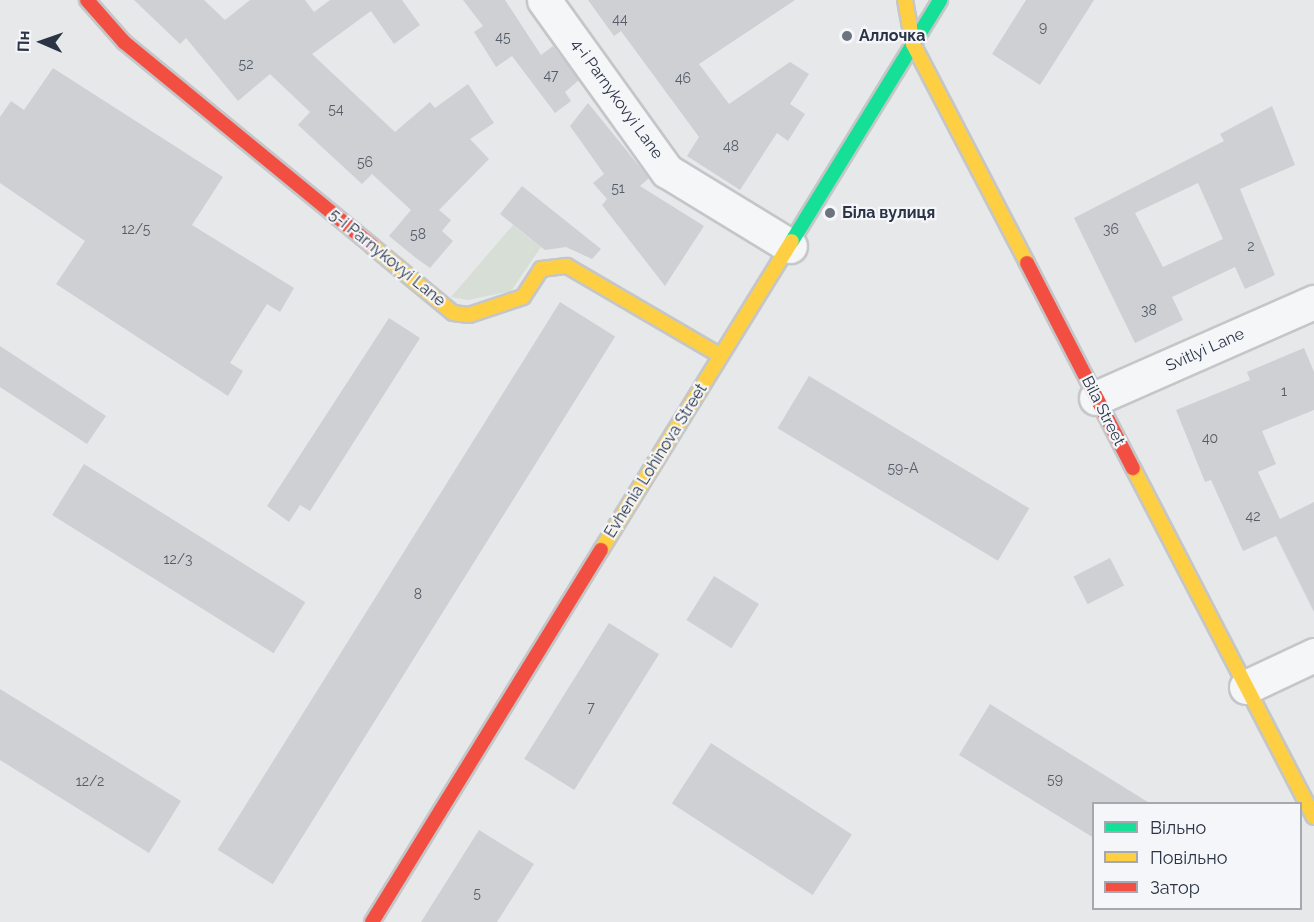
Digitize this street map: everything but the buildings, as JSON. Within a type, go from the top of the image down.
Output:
[{"type":"street","name":"5-i Parnykovyi Lane","points":[[87,0],[124,42],[453,313],[469,315],[523,297],[541,268],[567,266],[721,356]]},
{"type":"street","name":"4-i Parnykovyi Lane","points":[[544,0],[667,171],[790,246]]},
{"type":"street","name":"Bila Street","points":[[905,0],[913,44],[1314,816]]},
{"type":"street","name":"Evhenia Lohinova Street","points":[[372,922],[940,0]]},
{"type":"street","name":"Svitlyi Lane","points":[[1096,398],[1314,303]]},
{"type":"street","points":[[1246,687],[1314,654]]},
{"type":"shaded area","points":[[513,225],[541,247],[511,291],[468,300],[451,297]]},
{"type":"traffic: fast","points":[[792,241],[940,0]]},
{"type":"traffic: slow","points":[[905,0],[913,44],[1027,263]]},
{"type":"traffic: slow","points":[[601,550],[792,241]]},
{"type":"traffic: slow","points":[[372,246],[453,313],[469,315],[523,297],[541,269],[567,266],[721,356]]},
{"type":"traffic: slow","points":[[1133,468],[1314,817]]},
{"type":"traffic: jam","points":[[87,0],[124,42],[372,246]]},
{"type":"traffic: jam","points":[[1027,263],[1133,468]]},
{"type":"traffic: jam","points":[[372,922],[601,550]]},
{"type":"place","name":"Аллочка","points":[[847,36]]},
{"type":"place","name":"Біла вулиця","points":[[830,213]]}]
